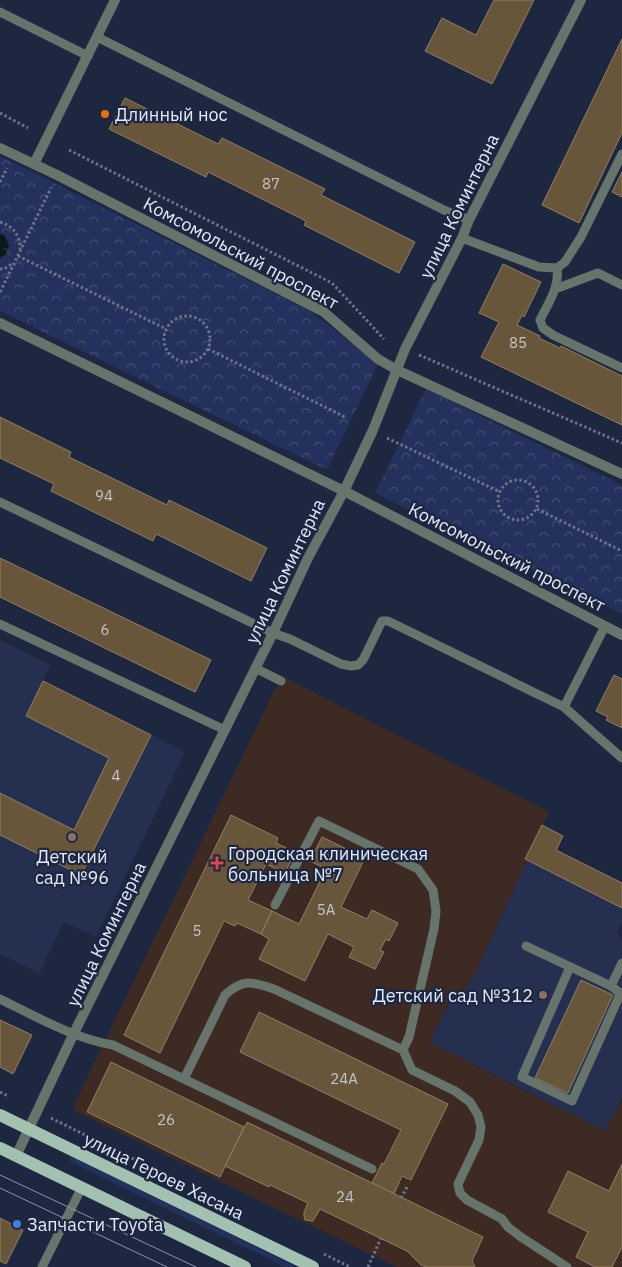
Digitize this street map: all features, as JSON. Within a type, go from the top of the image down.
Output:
[{"type":"main road","name":"улица Героев Хасана","points":[[0,1115],[313,1267]]},
{"type":"main road","points":[[0,1148],[245,1267]]},
{"type":"street","points":[[34,164],[46,136],[115,0]]},
{"type":"street","name":"улица Коминтерна","points":[[16,1156],[74,1033],[226,730],[308,558],[344,491],[373,430],[406,349],[462,238],[469,220],[582,0]]},
{"type":"street","name":"Комсомольский проспект","points":[[0,148],[324,312],[378,359],[397,370],[622,474]]},
{"type":"street","name":"Комсомольский проспект","points":[[0,323],[344,491],[622,635]]},
{"type":"lane","points":[[0,12],[88,56]]},
{"type":"lane","points":[[97,37],[446,211],[469,220]]},
{"type":"lane","points":[[462,238],[539,268],[557,268],[565,262],[581,237],[622,154]]},
{"type":"lane","points":[[557,268],[558,276],[555,288],[540,320],[544,328],[553,335],[622,368]]},
{"type":"lane","points":[[555,288],[598,273],[622,286]]},
{"type":"lane","points":[[0,502],[273,633],[342,664],[358,665],[363,660],[382,621],[388,621],[564,708],[622,758]]},
{"type":"lane","points":[[0,624],[226,730]]},
{"type":"lane","points":[[564,708],[605,626]]},
{"type":"lane","points":[[255,668],[281,681]]},
{"type":"lane","points":[[275,905],[319,821],[418,869],[433,890],[436,911],[434,929],[409,1037],[403,1050]]},
{"type":"lane","points":[[526,946],[611,986],[620,993],[572,1101],[522,1077],[570,967]]},
{"type":"lane","points":[[611,986],[622,964]]},
{"type":"lane","points":[[184,1079],[225,995],[236,985],[252,982],[274,989],[403,1050],[412,1070],[455,1091],[470,1102],[478,1114],[481,1127],[479,1140],[458,1184],[460,1193],[467,1200],[502,1219],[508,1227],[521,1237],[567,1267]]},
{"type":"lane","points":[[0,999],[49,1024],[94,1042],[113,1045],[372,1169]]},
{"type":"lane","points":[[42,1267],[82,1187]]},
{"type":"path","points":[[0,113],[28,128]]},
{"type":"path","points":[[69,150],[332,283],[384,338]]},
{"type":"path","points":[[0,182],[9,163]]},
{"type":"path","points":[[0,292],[51,188]]},
{"type":"path","points":[[0,222],[7,224],[14,230],[19,238],[20,247],[18,256],[12,264],[0,269]]},
{"type":"path","points":[[18,256],[166,329]]},
{"type":"path","points":[[185,316],[201,320],[210,334],[208,350],[196,361],[189,363],[180,362],[167,352],[164,345],[166,329],[170,322],[177,318],[185,316]]},
{"type":"path","points":[[208,350],[347,418]]},
{"type":"path","points":[[419,355],[622,443]]},
{"type":"path","points":[[387,438],[500,492]]},
{"type":"path","points":[[512,481],[527,482],[534,487],[538,494],[539,502],[537,509],[532,516],[525,520],[509,519],[499,507],[498,499],[500,492],[505,485],[512,481]]},
{"type":"path","points":[[537,509],[622,551]]},
{"type":"path","points":[[0,1092],[8,1096]]},
{"type":"path","points":[[401,1198],[407,1187]]},
{"type":"path","points":[[368,1267],[381,1238]]},
{"type":"shaded area","name":"Детский сад №96","points":[[0,640],[50,665],[43,681],[185,752],[96,937],[64,922],[39,973],[0,954]]},
{"type":"shaded area","points":[[283,677],[549,812],[525,859],[527,860],[479,966],[462,997],[453,993],[430,1042],[605,1131],[620,1102],[622,1103],[622,1267],[397,1267],[75,1111],[73,1107],[276,687],[278,688]]},
{"type":"shaded area","name":"Детский сад №312","points":[[527,860],[622,908],[622,922],[617,932],[622,941],[622,1097],[605,1131],[430,1042],[454,993],[479,966]]},
{"type":"green space","points":[[0,156],[310,311],[378,364],[327,470],[0,311]]},
{"type":"green space","points":[[426,389],[622,485],[622,614],[375,493]]},
{"type":"green space","points":[[71,1156],[297,1267],[285,1267],[69,1161]]},
{"type":"water","points":[[0,233],[5,236],[9,246],[5,255],[0,258]]},
{"type":"building","points":[[494,0],[534,0],[492,84],[425,51],[442,18],[476,35]]},
{"type":"building","points":[[622,39],[622,133],[579,223],[542,205]]},
{"type":"building","points":[[125,98],[218,144],[222,138],[325,189],[321,195],[415,242],[399,273],[304,225],[306,221],[208,172],[206,177],[109,129]]},
{"type":"building","points":[[622,172],[622,197],[612,192]]},
{"type":"building","points":[[503,264],[541,282],[524,317],[522,315],[517,325],[540,336],[539,338],[560,348],[561,346],[622,376],[622,425],[481,357],[499,322],[479,313]]},
{"type":"building","points":[[0,417],[71,452],[69,457],[167,505],[169,500],[267,548],[251,581],[156,534],[153,541],[51,491],[54,484],[0,458]]},
{"type":"building","points":[[0,558],[211,660],[195,692],[0,597]]},
{"type":"building","points":[[614,675],[622,679],[622,728],[606,720],[608,717],[596,711]]},
{"type":"building","points":[[43,681],[151,735],[81,875],[0,835],[0,793],[74,830],[109,758],[26,716]]},
{"type":"building","points":[[231,815],[278,838],[276,843],[295,852],[285,873],[266,864],[248,900],[272,911],[261,934],[237,923],[235,926],[224,921],[160,1053],[124,1035]]},
{"type":"building","points":[[542,825],[563,836],[556,850],[622,883],[622,908],[525,859]]},
{"type":"building","points":[[322,837],[365,858],[341,907],[367,919],[372,910],[398,923],[389,941],[386,939],[380,950],[384,952],[375,969],[349,957],[354,947],[328,934],[305,981],[259,959],[269,939],[261,934],[272,911],[299,924],[326,869],[310,861]]},
{"type":"building","points":[[581,980],[613,995],[568,1093],[535,1078]]},
{"type":"building","points":[[259,1012],[448,1104],[411,1180],[402,1176],[394,1194],[372,1183],[401,1130],[240,1052]]},
{"type":"building","points":[[0,1020],[32,1035],[13,1074],[0,1067]]},
{"type":"building","points":[[111,1062],[244,1127],[220,1177],[87,1112]]},
{"type":"building","points":[[247,1122],[483,1237],[472,1261],[475,1267],[426,1267],[421,1265],[407,1251],[320,1209],[313,1221],[305,1220],[304,1212],[308,1203],[225,1166]]},
{"type":"building","points":[[622,1164],[622,1247],[612,1267],[595,1267],[576,1257],[588,1232],[548,1212],[568,1171],[609,1191]]},
{"type":"building","points":[[0,1218],[23,1230],[6,1264],[0,1261]]},
{"type":"tram line","points":[[0,1175],[196,1267]]},
{"type":"tram line","points":[[0,1188],[167,1267]]},
{"type":"place","name":"Длинный нос","points":[[105,114]]},
{"type":"place","name":"Детский сад №96","points":[[72,837]]},
{"type":"place","name":"Городская клиническая больница №7","points":[[217,863]]},
{"type":"place","name":"Детский сад №312","points":[[543,995]]},
{"type":"place","name":"Запчасти Toyota","points":[[17,1224]]}]
